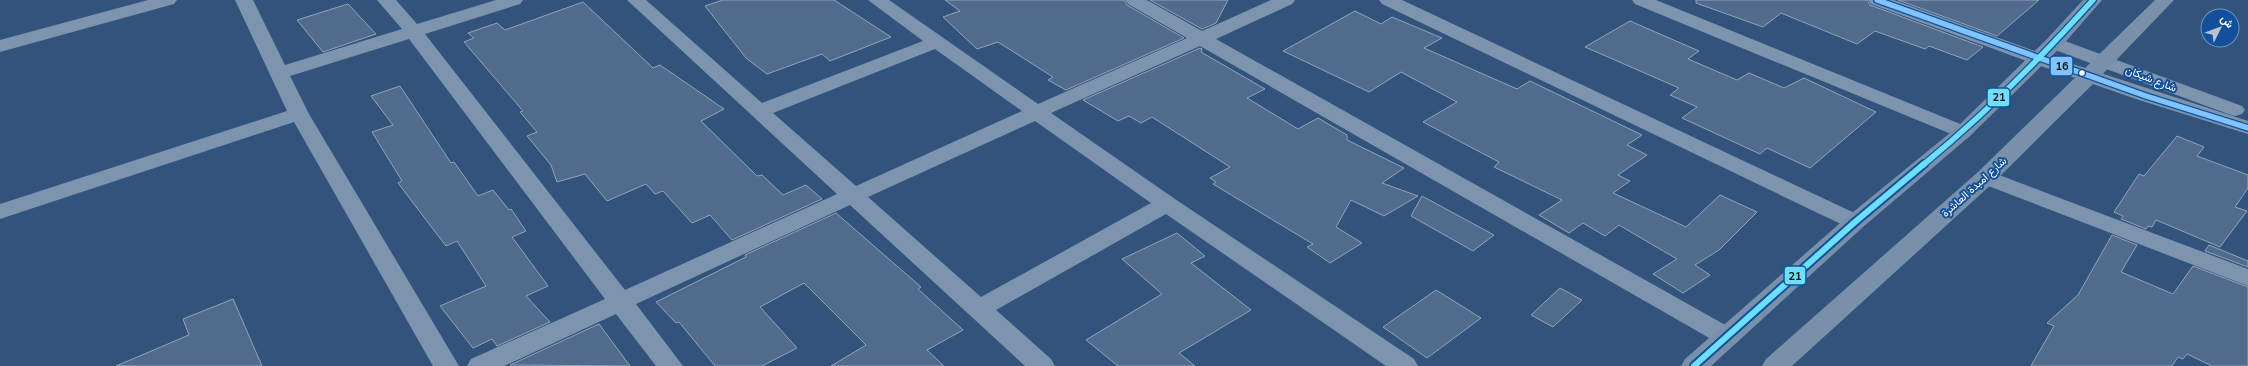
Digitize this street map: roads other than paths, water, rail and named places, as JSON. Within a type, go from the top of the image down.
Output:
[{"type":"main road","points":[[1694,366],[1855,222],[1962,132],[2054,44],[2093,0]]},
{"type":"main road","name":"شارع امبدة العاشرة","points":[[1775,366],[1986,177],[2097,69],[2165,0]]},
{"type":"street","points":[[0,46],[168,0]]},
{"type":"street","points":[[244,0],[299,114],[446,366]]},
{"type":"street","points":[[386,0],[413,31],[670,366]]},
{"type":"street","points":[[280,72],[514,0]]},
{"type":"street","points":[[636,0],[851,196],[1042,366]]},
{"type":"street","points":[[877,0],[1167,204],[1405,366]]},
{"type":"street","points":[[1134,0],[1727,337]]},
{"type":"street","points":[[480,366],[851,196],[1286,0]]},
{"type":"street","points":[[1388,0],[1855,222]]},
{"type":"street","points":[[1641,0],[1962,132]]},
{"type":"street","name":"شارع شيكان","points":[[1877,0],[2039,59],[2097,69],[2248,116]]},
{"type":"street","points":[[759,111],[937,42]]},
{"type":"street","name":"شارع شيكان","points":[[2054,44],[2154,99],[2248,128]]},
{"type":"street","points":[[0,212],[299,114]]},
{"type":"street","points":[[1986,177],[2248,278]]},
{"type":"street","points":[[978,309],[1167,204]]}]
